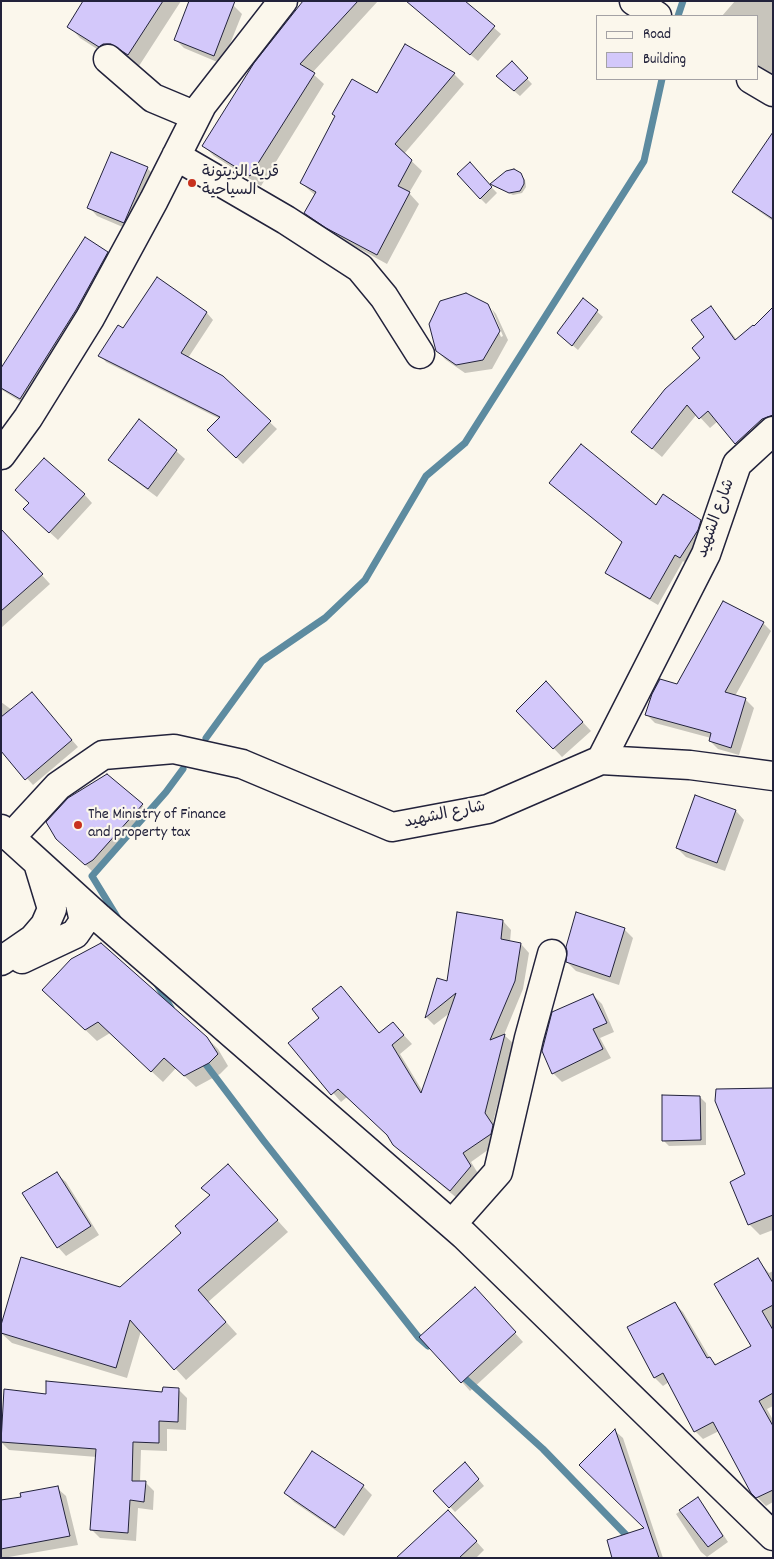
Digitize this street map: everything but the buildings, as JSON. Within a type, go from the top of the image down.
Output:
[{"type":"street","points":[[1,456],[28,418],[90,318],[154,200],[202,105],[284,1]]},
{"type":"street","points":[[634,1],[655,15]]},
{"type":"street","points":[[108,59],[153,98],[196,116]]},
{"type":"street","points":[[176,156],[286,220],[360,268],[384,298],[420,354]]},
{"type":"street","name":"شارع الشهيد","points":[[6,833],[58,786],[103,755],[174,748],[242,764],[392,827],[488,809],[601,760],[706,554],[737,464],[773,430]]},
{"type":"street","points":[[601,760],[690,765],[773,776]]},
{"type":"street","points":[[6,833],[121,937],[452,1224],[773,1536]]},
{"type":"street","points":[[1,961],[33,940],[45,925],[52,909],[38,863]]},
{"type":"street","points":[[75,934],[84,921],[80,900]]},
{"type":"street","points":[[1,966],[75,934],[121,937]]},
{"type":"street","points":[[452,1224],[498,1172],[529,1038],[552,954]]},
{"type":"waterway","points":[[678,15],[683,1]]},
{"type":"waterway","points":[[206,738],[262,661],[325,618],[365,580],[426,476],[465,443],[644,161],[662,80]]},
{"type":"waterway","points":[[119,920],[92,876],[166,792],[183,769]]},
{"type":"waterway","points":[[155,981],[171,1008]]},
{"type":"waterway","points":[[201,1058],[419,1338],[428,1346]]},
{"type":"waterway","points":[[459,1373],[543,1449],[630,1539]]},
{"type":"place","name":"قرية الزيتونة السياحية","points":[[192,183]]},
{"type":"place","name":"The Ministry of Finance and property tax","points":[[78,825]]}]
